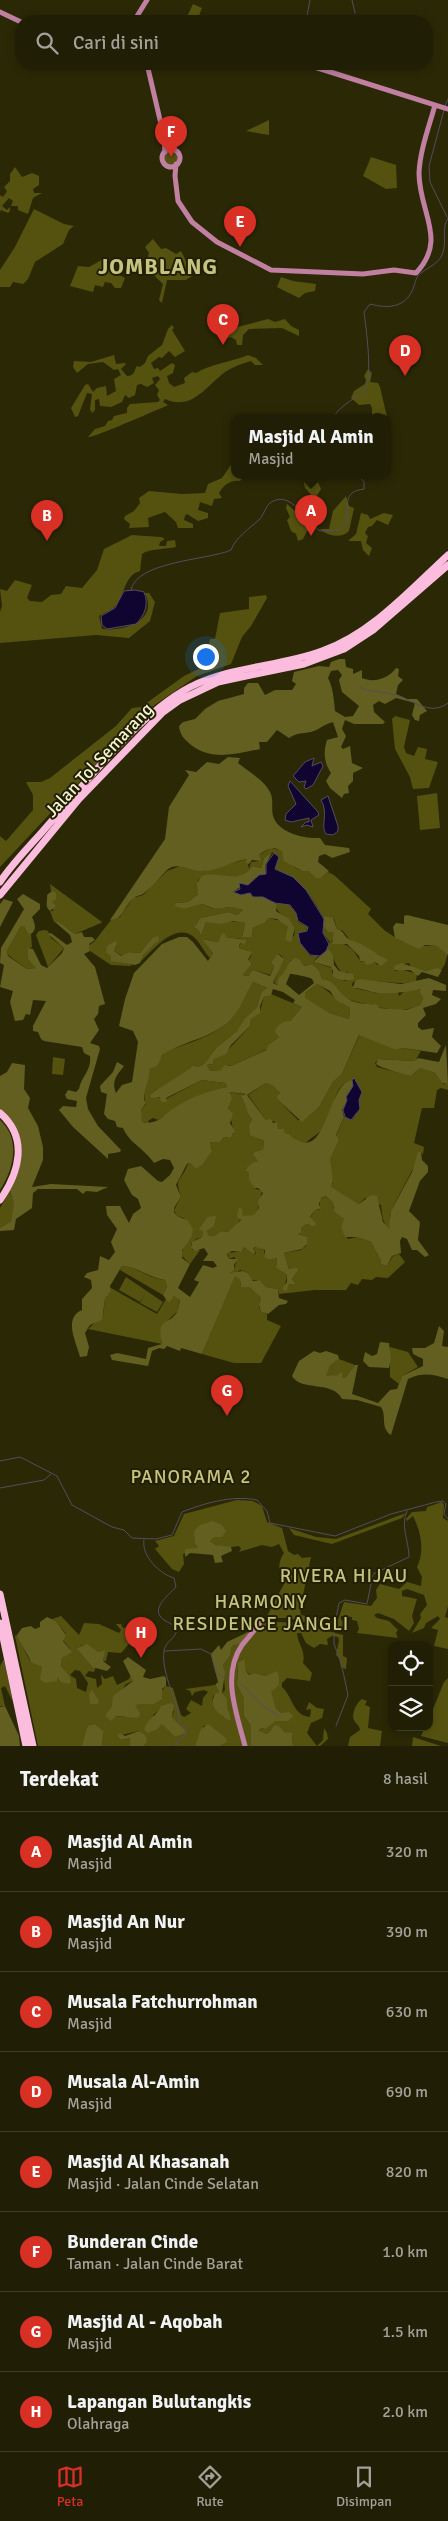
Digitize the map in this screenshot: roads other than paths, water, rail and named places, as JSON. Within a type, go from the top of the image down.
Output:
[{"type":"highway","name":"Jalan Tol Semarang","points":[[0,882],[80,788],[146,719],[172,698],[199,683],[219,675],[307,656],[342,642],[384,613],[448,556]]},
{"type":"highway","name":"Jalan Tol Semarang","points":[[0,894],[79,799],[162,713],[180,700],[218,682],[304,664],[344,650],[373,630],[448,565]]},
{"type":"highway","points":[[0,1113],[12,1128],[19,1150],[16,1173],[0,1200]]},
{"type":"highway","points":[[0,1118],[9,1129],[15,1152],[11,1174],[0,1193]]},
{"type":"highway","points":[[0,1594],[33,1746]]},
{"type":"highway","points":[[0,1622],[26,1746]]},
{"type":"street","points":[[138,15],[147,0]]},
{"type":"street","points":[[0,12],[15,19]]},
{"type":"street","points":[[148,70],[164,137],[165,152],[163,157],[175,176]]},
{"type":"street","points":[[326,70],[448,107]]},
{"type":"street","points":[[164,137],[180,156],[176,164],[175,176],[178,201],[186,215],[197,227],[218,242],[271,270],[329,271],[363,274],[394,270],[414,273],[435,255],[437,244],[436,227],[424,196],[419,174],[438,105]]},
{"type":"street","points":[[165,152],[173,149]]},
{"type":"street","points":[[166,164],[176,164]]},
{"type":"street","points":[[245,1746],[231,1678],[242,1646],[254,1633],[261,1621]]},
{"type":"waterway","points":[[307,15],[310,0]]},
{"type":"waterway","points":[[352,0],[355,13]]},
{"type":"waterway","points":[[445,106],[448,99]]},
{"type":"waterway","points":[[444,110],[429,166],[430,182],[447,217]]},
{"type":"waterway","points":[[336,414],[361,393],[367,383],[368,352],[364,312],[370,304],[390,306],[402,303],[407,299],[418,276],[442,256],[445,226],[448,218]]},
{"type":"waterway","points":[[131,590],[136,580],[159,567],[231,550],[240,537],[260,519],[269,504],[277,500],[284,500],[298,508],[320,531],[340,530],[347,522],[349,496],[364,489],[364,482],[361,479]]},
{"type":"waterway","points":[[360,687],[399,696],[427,708],[441,707],[448,703]]},
{"type":"waterway","points":[[0,1461],[20,1457],[57,1476],[72,1505],[112,1527],[124,1530],[132,1538],[156,1539],[172,1535],[182,1512],[209,1503],[238,1498],[257,1500],[267,1511],[270,1523],[335,1536],[391,1514],[436,1502],[443,1501],[446,1504],[444,1514],[448,1519]]},
{"type":"waterway","points":[[0,1488],[44,1480],[51,1474]]},
{"type":"waterway","points":[[336,1726],[348,1695],[341,1662],[334,1644],[334,1628],[339,1603],[345,1600],[367,1604],[373,1574],[409,1557],[404,1522],[407,1511]]},
{"type":"waterway","points":[[144,1540],[145,1552],[148,1558],[163,1573],[174,1578],[176,1587],[161,1603],[158,1611],[164,1620],[177,1629],[164,1651],[167,1678],[180,1724],[186,1729],[186,1735],[179,1739],[175,1746]]},
{"type":"waterway","points":[[165,1651],[201,1649],[211,1654],[216,1673],[227,1680]]},
{"type":"waterway","points":[[241,1684],[265,1707],[279,1716]]},
{"type":"place","name":"Bunderan Cinde","points":[[171,157]]},
{"type":"place","name":"Masjid Al Khasanah","points":[[240,247]]},
{"type":"place","name":"Musala Fatchurrohman","points":[[223,345]]},
{"type":"place","name":"Musala Al-Amin","points":[[405,376]]},
{"type":"place","name":"Masjid Al Amin","points":[[311,536]]},
{"type":"place","name":"Masjid An Nur","points":[[47,541]]},
{"type":"place","name":"Masjid Al - Aqobah","points":[[227,1416]]},
{"type":"place","name":"Lapangan Bulutangkis","points":[[141,1658]]},
{"type":"district","name":"JOMBLANG","points":[[158,266]]},
{"type":"district","name":"PANORAMA 2","points":[[191,1476]]},
{"type":"district","name":"RIVERA HIJAU","points":[[344,1575]]},
{"type":"district","name":"HARMONY RESIDENCE JANGLI","points":[[261,1612]]}]
